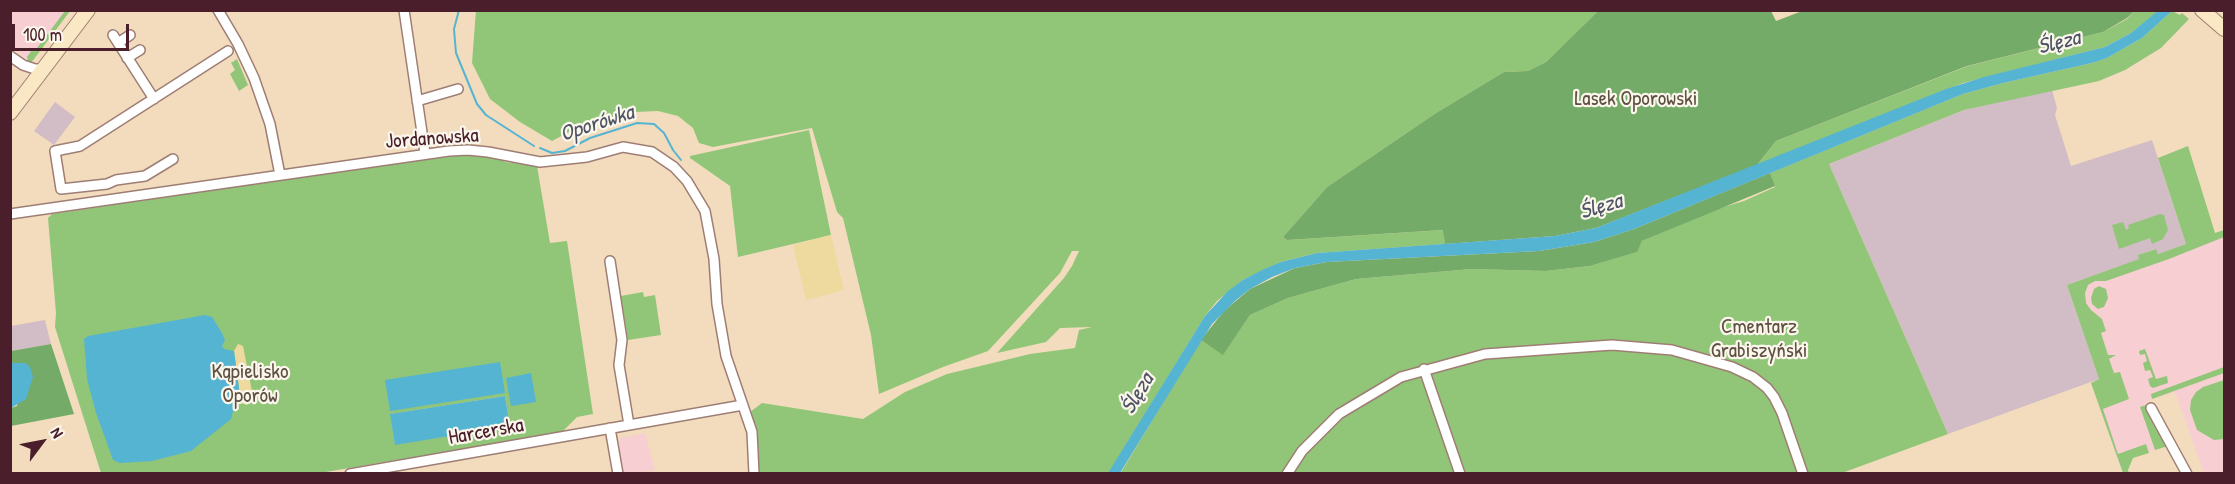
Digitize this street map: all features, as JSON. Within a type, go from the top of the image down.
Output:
[{"type":"street","points":[[10,113],[88,10]]},
{"type":"street","points":[[218,10],[254,78],[270,124],[280,175]]},
{"type":"street","points":[[404,10],[425,153]]},
{"type":"street","points":[[2202,10],[2224,30]]},
{"type":"street","points":[[130,35],[115,39],[154,99]]},
{"type":"street","points":[[128,58],[140,50]]},
{"type":"street","points":[[173,159],[145,176],[116,180],[107,184],[61,189],[56,151],[80,146],[228,51]]},
{"type":"street","points":[[10,56],[23,65],[44,69]]},
{"type":"street","points":[[23,65],[30,87]]},
{"type":"street","points":[[417,101],[458,88]]},
{"type":"street","name":"Jordanowska","points":[[10,214],[425,153],[468,150],[540,162],[587,157],[623,147],[646,150],[669,162],[687,181],[705,211],[714,259],[717,304],[726,356],[752,432],[754,474]]},
{"type":"street","points":[[610,261],[622,339],[619,365],[628,425]]},
{"type":"street","points":[[1287,474],[1302,451],[1339,414],[1379,388],[1401,377],[1485,354],[1605,345],[1672,351],[1710,360],[1754,377],[1767,388],[1782,413],[1803,474]]},
{"type":"street","points":[[1424,369],[1460,474]]},
{"type":"street","name":"Harcerska","points":[[350,474],[743,405]]},
{"type":"street","points":[[2151,408],[2187,474]]},
{"type":"street","points":[[610,428],[618,474]]},
{"type":"shaded area","points":[[10,11],[70,11],[34,58],[26,59],[11,47]]},
{"type":"shaded area","points":[[2052,90],[2057,108],[2055,115],[2071,166],[2152,140],[2186,244],[2158,254],[2155,249],[2139,255],[2140,259],[2067,285],[2099,379],[1948,434],[1829,164],[1964,110]]},
{"type":"shaded area","points":[[55,102],[75,117],[54,145],[34,131]]},
{"type":"shaded area","points":[[2224,230],[2224,473],[2204,473],[2175,392],[2147,401],[2146,405],[2140,407],[2155,450],[2119,463],[2091,383],[2098,380],[2067,285]]},
{"type":"shaded area","points":[[45,320],[51,344],[11,351],[11,326]]},
{"type":"shaded area","points":[[645,433],[655,471],[624,473],[618,444],[620,438]]},
{"type":"green space","points":[[476,10],[1598,11],[1546,62],[1528,71],[1504,72],[1436,113],[1327,187],[1283,237],[1287,240],[1444,230],[1445,244],[1317,253],[1281,262],[1243,280],[1217,301],[1205,316],[1108,474],[758,473],[757,442],[750,412],[762,403],[863,419],[905,392],[947,374],[1030,354],[1075,348],[1079,330],[1092,327],[1060,328],[1046,342],[997,353],[1064,278],[1079,251],[1072,251],[1060,273],[988,351],[879,394],[871,335],[843,218],[837,212],[812,128],[713,147],[699,143],[693,128],[678,116],[658,111],[635,112],[580,126],[552,141],[520,122],[490,99],[472,63]]},
{"type":"green space","name":"Lasek Oporowski","points":[[1805,10],[2134,11],[2127,18],[2103,32],[1967,66],[1776,141],[1757,165],[1596,228],[1555,236],[1445,244],[1443,230],[1287,240],[1283,237],[1327,187],[1436,113],[1504,72],[1528,71],[1546,62],[1598,11],[1771,11],[1776,21]]},
{"type":"green space","points":[[65,11],[70,11],[31,63],[28,61],[27,57],[32,50],[34,52]]},
{"type":"green space","points":[[2134,11],[2159,11],[2131,33],[2105,47],[1963,83],[1757,165],[1776,141],[1968,66],[2103,32],[2127,19]]},
{"type":"green space","name":"Cmentarz Grabiszyński","points":[[2172,11],[2180,15],[2182,13],[2189,19],[2161,48],[2125,70],[2099,81],[1964,110],[1829,164],[1948,434],[1842,473],[1120,474],[1201,340],[1223,354],[1250,315],[1288,298],[1356,279],[1472,269],[1546,271],[1590,266],[1636,252],[1642,241],[1775,187],[1770,173],[1963,94],[2107,58],[2142,38]]},
{"type":"green space","points":[[237,59],[248,85],[239,91],[230,74],[235,70],[231,63]]},
{"type":"green space","points":[[809,130],[831,235],[738,257],[730,186],[690,156]]},
{"type":"green space","points":[[2188,146],[2215,233],[2224,230],[2224,237],[2106,281],[2095,281],[2088,285],[2085,293],[2086,303],[2102,319],[2106,331],[2101,333],[2108,355],[2116,355],[2109,359],[2114,373],[2120,372],[2129,399],[2103,409],[2118,454],[2146,444],[2149,453],[2133,458],[2129,473],[2123,473],[2091,383],[2099,379],[2067,285],[2139,259],[2138,255],[2156,249],[2158,254],[2186,244],[2158,158]]},
{"type":"green space","name":"Kąpielisko Oporów","points":[[465,153],[500,157],[505,162],[537,166],[550,243],[567,241],[593,414],[577,417],[562,432],[320,473],[101,473],[55,327],[56,313],[48,218],[52,214]],"holes":[[[505,396],[510,426],[395,444],[391,414]]]},
{"type":"green space","points":[[1770,173],[1775,186],[1642,241],[1637,252],[1590,266],[1546,271],[1472,269],[1356,279],[1288,298],[1250,315],[1223,355],[1201,340],[1224,311],[1250,289],[1295,268],[1327,262],[1539,251],[1594,242],[1634,229]]},
{"type":"green space","points":[[2160,214],[2164,215],[2168,230],[2163,239],[2152,244],[2150,238],[2119,249],[2112,225],[2123,222],[2126,230],[2129,228],[2128,225]]},
{"type":"green space","points":[[2099,286],[2106,289],[2108,298],[2104,307],[2098,309],[2092,304],[2091,298],[2094,289]]},
{"type":"green space","points":[[643,292],[644,297],[655,295],[661,335],[628,340],[621,296]]},
{"type":"green space","points":[[51,344],[74,414],[11,426],[11,408],[17,406],[25,363],[11,363],[11,351]]},
{"type":"green space","points":[[2145,349],[2156,379],[2167,376],[2168,383],[2153,388],[2150,386],[2148,379],[2153,377],[2150,370],[2145,371],[2143,363],[2147,361],[2145,354],[2140,355],[2139,351]]},
{"type":"green space","points":[[2224,367],[2224,373],[2152,399],[2151,394]]},
{"type":"green space","points":[[2224,380],[2224,439],[2214,440],[2197,430],[2190,410],[2191,400],[2203,387]]},
{"type":"green space","points":[[2146,405],[2168,446],[2155,450],[2140,407]]},
{"type":"sand","points":[[831,235],[844,290],[806,300],[793,245]]},
{"type":"sand","points":[[238,344],[243,346],[253,396],[247,405],[241,403],[234,351]]},
{"type":"water","points":[[2159,10],[2172,11],[2142,38],[2107,58],[1963,94],[1634,229],[1594,242],[1539,251],[1327,262],[1295,268],[1272,277],[1250,289],[1212,324],[1120,473],[1108,473],[1205,316],[1228,291],[1262,270],[1281,262],[1317,253],[1555,236],[1596,228],[1946,89],[1984,77],[2105,47],[2131,33]]},
{"type":"water","points":[[205,315],[212,317],[222,333],[225,340],[222,346],[224,349],[234,351],[241,403],[235,404],[231,419],[191,451],[152,461],[120,463],[113,460],[96,413],[87,379],[84,339],[88,336]]},
{"type":"water","points":[[500,362],[505,393],[390,411],[385,380]]},
{"type":"water","points":[[11,363],[25,363],[30,367],[33,377],[26,399],[11,408]]},
{"type":"water","points":[[531,373],[536,402],[511,406],[506,378]]},
{"type":"water","points":[[505,396],[510,426],[395,445],[390,414]]},
{"type":"waterway","name":"Oporówka","points":[[459,10],[454,29],[456,53],[477,104],[486,115],[534,146]]},
{"type":"waterway","name":"Oporówka","points":[[540,148],[552,153],[565,151],[590,138],[637,123],[654,124],[664,133],[681,160]]},
{"type":"water label","name":"Ślęza","points":[[2059,43]]},
{"type":"water label","name":"Ślęza","points":[[1601,207]]},
{"type":"water label","name":"Ślęza","points":[[1138,394]]}]
